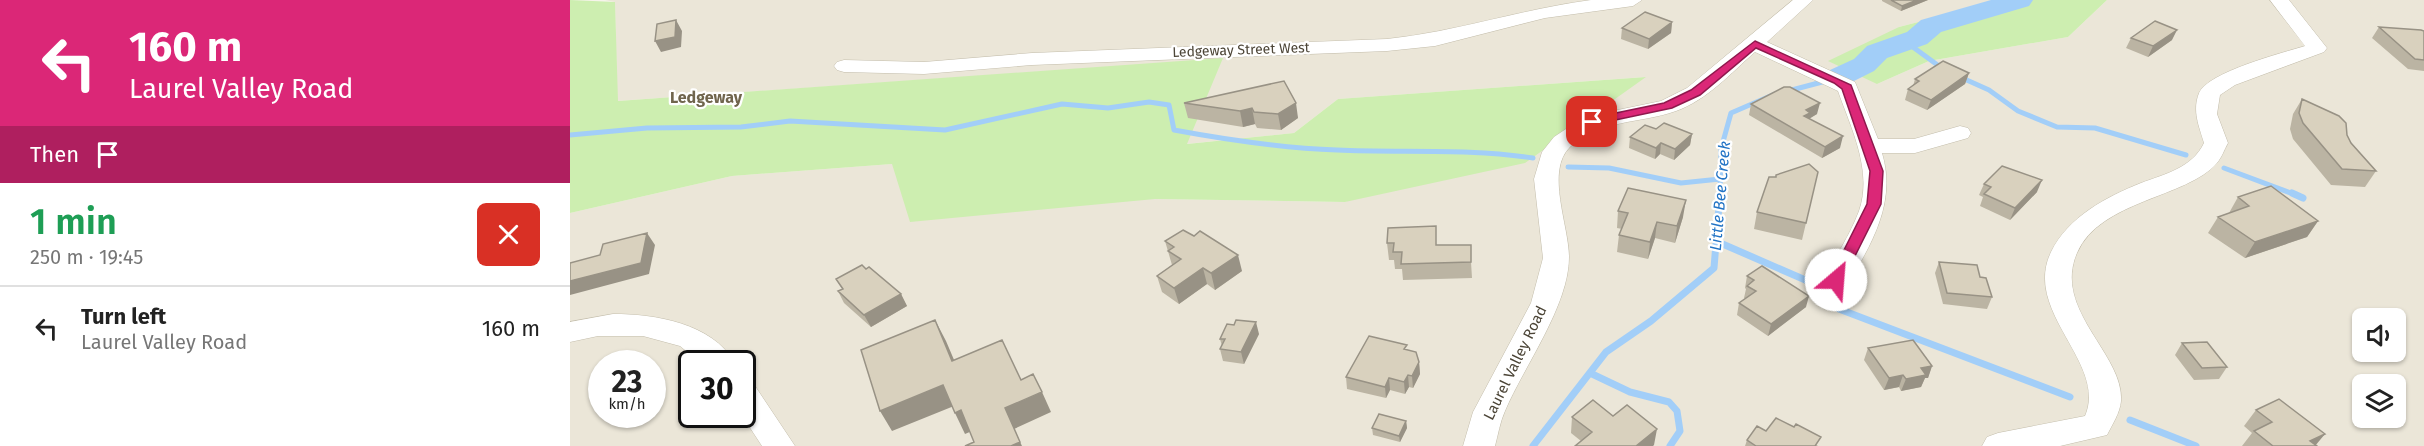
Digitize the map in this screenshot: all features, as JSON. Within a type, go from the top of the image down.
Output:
[{"type":"street","name":"Ledgeway Street West","points":[[844,66],[924,68],[1032,59],[1387,45],[1435,40],[1545,12],[1633,0]]},
{"type":"street","name":"Laurel Valley Road","points":[[1479,446],[1489,412],[1545,303],[1556,258],[1546,179],[1550,157],[1562,142],[1592,122],[1668,106],[1695,93],[1804,0]]},
{"type":"street","points":[[1998,446],[2096,426],[2106,398],[2098,370],[2070,320],[2059,289],[2058,270],[2064,251],[2106,209],[2188,173],[2209,158],[2216,143],[2206,114],[2210,93],[2227,80],[2317,48],[2279,0]]},
{"type":"street","points":[[1755,44],[1847,87],[1869,146],[1876,171],[1874,204],[1836,280]]},
{"type":"street","points":[[1869,146],[1915,146],[1941,141],[1960,133]]},
{"type":"street","points":[[570,332],[618,324],[645,327],[688,337],[704,350]]},
{"type":"street","points":[[756,412],[779,446]]},
{"type":"shaded area","points":[[605,0],[2003,0],[1899,27],[1877,84],[1929,61],[2068,37],[2107,0],[2424,0],[2424,446],[570,446],[570,213],[732,176],[892,164],[1155,199],[1345,202],[1645,77],[1338,99],[1294,133],[1186,144],[1222,59],[617,101],[615,2]]},
{"type":"green space","points":[[570,0],[615,2],[618,101],[1223,58],[1187,144],[1294,133],[1338,99],[1646,77],[1525,163],[1345,202],[1155,199],[910,222],[892,164],[732,176],[570,213]]},
{"type":"green space","points":[[2003,0],[2107,0],[2068,37],[1929,61],[1877,84],[1828,61],[1899,27]]},
{"type":"building","points":[[1891,0],[1917,0],[1902,6]]},
{"type":"building","points":[[1645,12],[1672,22],[1649,39],[1622,28]]},
{"type":"building","points":[[676,20],[675,37],[655,41],[657,24]]},
{"type":"building","points":[[2155,21],[2177,30],[2153,46],[2131,38]]},
{"type":"building","points":[[2379,27],[2424,31],[2424,60],[2415,59]]},
{"type":"building","points":[[1943,61],[1969,73],[1931,100],[1908,89],[1919,81],[1915,79]]},
{"type":"building","points":[[1284,81],[1296,103],[1278,114],[1254,112],[1252,108],[1240,111],[1184,103]]},
{"type":"building","points":[[1784,87],[1790,87],[1820,103],[1806,110],[1810,113],[1804,116],[1843,136],[1825,147],[1751,104]]},
{"type":"building","points":[[2302,99],[2339,116],[2346,123],[2347,135],[2351,143],[2376,171],[2342,169],[2303,123],[2299,113]]},
{"type":"building","points":[[1664,123],[1692,134],[1675,149],[1661,143],[1656,148],[1630,137],[1645,125],[1656,129]]},
{"type":"building","points":[[1809,164],[1818,172],[1806,223],[1757,212],[1769,177],[1776,177],[1776,175]]},
{"type":"building","points":[[2002,166],[2042,180],[2015,208],[1984,194],[1991,187],[1984,184]]},
{"type":"building","points":[[2271,186],[2318,221],[2255,242],[2218,217],[2249,206],[2238,197]]},
{"type":"building","points":[[1628,188],[1686,200],[1677,226],[1657,222],[1650,242],[1619,235],[1628,213],[1618,211]]},
{"type":"building","points":[[1436,226],[1436,245],[1471,245],[1471,262],[1401,264],[1402,252],[1393,252],[1394,243],[1387,243],[1388,228]]},
{"type":"building","points":[[1183,230],[1194,236],[1200,231],[1238,255],[1211,273],[1203,268],[1174,288],[1157,276],[1181,259],[1168,251],[1174,247],[1165,241]]},
{"type":"building","points":[[647,233],[641,263],[570,281],[570,263],[600,255],[603,244]]},
{"type":"building","points":[[1939,262],[1977,265],[1980,277],[1986,278],[1992,297],[1947,293]]},
{"type":"building","points":[[862,265],[866,269],[869,267],[901,294],[864,315],[838,291],[843,289],[836,279]]},
{"type":"building","points":[[1762,266],[1809,296],[1771,324],[1739,303],[1756,291],[1747,286],[1754,280],[1747,276]]},
{"type":"building","points":[[935,320],[952,361],[1002,340],[1021,380],[1033,374],[1042,392],[1005,408],[1020,442],[1011,446],[965,446],[974,442],[961,410],[955,413],[943,385],[880,411],[861,350]]},
{"type":"building","points":[[1236,320],[1256,322],[1241,352],[1220,349],[1225,339],[1220,339],[1227,324],[1234,325]]},
{"type":"building","points":[[1369,336],[1407,345],[1404,349],[1416,352],[1419,362],[1412,376],[1408,375],[1404,382],[1389,378],[1385,387],[1346,377]]},
{"type":"building","points":[[1913,340],[1932,366],[1921,368],[1926,375],[1906,379],[1903,375],[1889,378],[1868,348]]},
{"type":"building","points":[[2207,342],[2227,367],[2202,368],[2182,343]]},
{"type":"building","points":[[2279,399],[2325,434],[2310,441],[2317,446],[2273,446],[2254,431],[2272,422],[2256,410]]},
{"type":"building","points":[[1593,400],[1613,416],[1627,405],[1657,429],[1636,446],[1575,446],[1592,432],[1572,417]]},
{"type":"building","points":[[1379,414],[1406,421],[1399,436],[1372,428]]},
{"type":"building","points":[[1776,418],[1794,427],[1796,424],[1821,437],[1815,446],[1756,446],[1747,440],[1757,426],[1766,431]]},
{"type":"waterway","name":"Little Bee Creek","points":[[1841,76],[1864,65],[1877,52],[1917,38],[1931,26],[2020,0]]},
{"type":"waterway","points":[[1906,42],[1943,69]]},
{"type":"waterway","points":[[1960,77],[1989,90],[2018,111],[2057,127],[2095,128],[2186,155]]},
{"type":"waterway","name":"Little Bee Creek","points":[[1788,91],[1826,81]]},
{"type":"waterway","name":"Little Bee Creek","points":[[1720,195],[1721,149],[1731,113],[1775,94]]},
{"type":"waterway","points":[[570,135],[647,128],[741,127],[790,121],[945,130],[1062,104],[1108,108],[1149,102],[1169,105],[1174,130],[1235,140],[1316,149],[1460,152],[1533,158]]},
{"type":"waterway","points":[[1568,167],[1609,168],[1681,183],[1720,179]]},
{"type":"waterway","points":[[2224,168],[2296,195]]},
{"type":"waterway","name":"Little Bee Creek","points":[[1533,446],[1606,352],[1651,321],[1714,268],[1720,193]]},
{"type":"waterway","points":[[2292,193],[2303,198]]},
{"type":"waterway","points":[[1718,242],[1810,282]]},
{"type":"waterway","points":[[1830,301],[1839,309],[2070,397]]},
{"type":"waterway","points":[[1590,373],[1630,392],[1669,402],[1677,411],[1680,431],[1670,446]]},
{"type":"waterway","points":[[2130,420],[2196,446]]},
{"type":"district","name":"Ledgeway","points":[[706,97]]},
{"type":"route","points":[[1592,122],[1668,106],[1695,93],[1755,44],[1838,81],[1847,87],[1876,171],[1874,204],[1836,280]]}]
